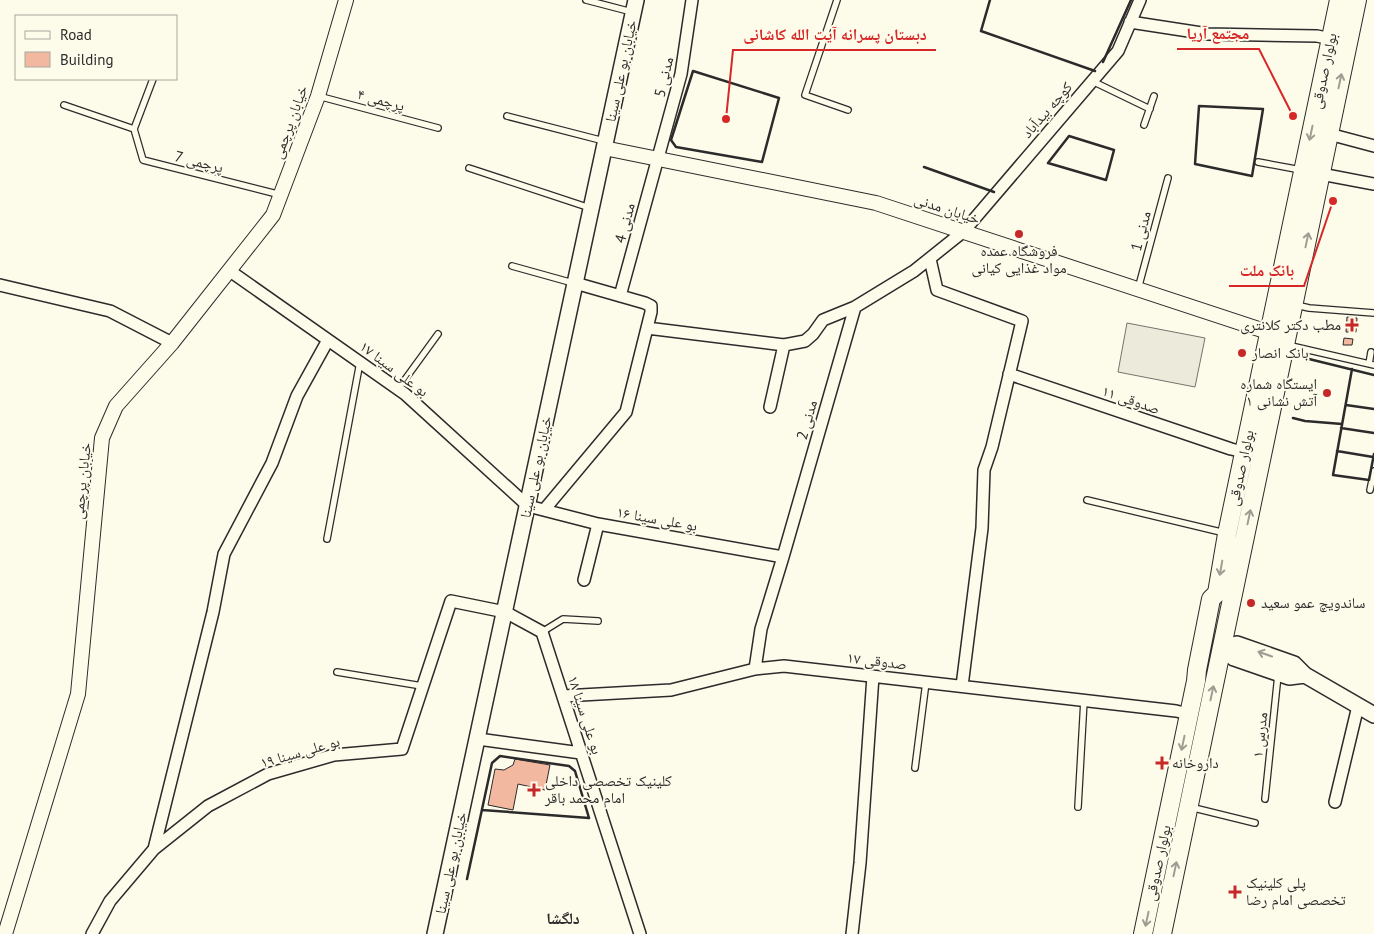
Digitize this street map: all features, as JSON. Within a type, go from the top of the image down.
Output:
[{"type":"main road","name":"بولوار صدوقی","points":[[1162,934],[1188,807],[1229,646],[1227,624],[1275,392],[1278,343],[1304,170],[1339,0]]},
{"type":"main road","name":"بولوار صدوقی","points":[[1143,934],[1190,714],[1211,599],[1217,593],[1227,534],[1258,388],[1294,305],[1357,0]]},
{"type":"main road","name":"خیابان بو علی سینا","points":[[435,934],[635,6]]},
{"type":"main road","points":[[1258,388],[1275,392]]},
{"type":"main road","points":[[1217,593],[1218,601],[1212,629],[1229,646],[1234,658],[1289,678],[1305,675]]},
{"type":"main road","points":[[1229,646],[1294,664],[1305,675],[1374,715]]},
{"type":"main road","points":[[1196,681],[1204,668],[1229,646]]},
{"type":"street","name":"خیابان پرچمی","points":[[5,934],[78,694],[102,438],[116,406],[172,343],[273,215],[318,96],[346,0]]},
{"type":"street","name":"مدنی 5","points":[[658,159],[681,74],[692,0]]},
{"type":"street","name":"کوچه بیدآباد","points":[[964,231],[1118,51],[1140,0]]},
{"type":"street","points":[[1130,22],[1208,34],[1317,36],[1331,39]]},
{"type":"street","points":[[1329,134],[1374,146]]},
{"type":"street","name":"خیابان مدنی","points":[[605,145],[658,159],[876,202],[1138,289],[1278,343]]},
{"type":"street","name":"مدنی 4","points":[[620,296],[658,159]]},
{"type":"street","points":[[1321,174],[1374,184]]},
{"type":"street","points":[[647,328],[784,344],[805,341],[813,334],[823,320],[855,307],[896,283],[930,259],[964,231]]},
{"type":"street","points":[[930,259],[937,290],[1022,321],[992,447],[984,470],[982,528],[962,686]]},
{"type":"street","name":"بو علی سینا ۱۷","points":[[230,271],[398,388],[528,506]]},
{"type":"street","points":[[544,510],[626,412],[651,312],[651,306],[575,283]]},
{"type":"street","points":[[0,285],[110,311],[172,343]]},
{"type":"street","name":"مدنی 2","points":[[755,669],[760,629],[783,557],[855,307]]},
{"type":"street","points":[[154,849],[213,612],[224,554],[272,463],[297,396],[328,340]]},
{"type":"street","points":[[770,407],[784,344]]},
{"type":"street","name":"صدوقی ۱۱","points":[[1009,374],[1244,452]]},
{"type":"street","name":"بو علی سینا ۱۶","points":[[528,506],[598,524],[783,557]]},
{"type":"street","points":[[584,580],[598,524]]},
{"type":"street","name":"بو علی سینا ۱۹","points":[[92,934],[110,901],[154,849],[208,806],[268,774],[334,755],[402,749],[451,601],[505,612]]},
{"type":"street","points":[[505,612],[542,632]]},
{"type":"street","name":"بو علی سینا ۱۸","points":[[542,632],[640,934]]},
{"type":"street","name":"صدوقی ۱۷","points":[[563,696],[671,690],[755,669],[784,666],[1190,714]]},
{"type":"street","points":[[852,934],[860,863],[873,676]]},
{"type":"street","points":[[1335,802],[1358,706]]},
{"type":"street","points":[[478,739],[581,753]]},
{"type":"lane","points":[[586,0],[635,6]]},
{"type":"lane","points":[[837,0],[805,95],[848,110]]},
{"type":"lane","points":[[64,105],[134,129],[153,80]]},
{"type":"lane","points":[[1092,81],[1150,109]]},
{"type":"lane","name":"پرچمی ۴","points":[[318,96],[438,128]]},
{"type":"lane","points":[[1144,125],[1154,96]]},
{"type":"lane","points":[[507,116],[605,145]]},
{"type":"lane","name":"پرچمی 7","points":[[134,129],[142,160],[281,195]]},
{"type":"lane","points":[[1258,162],[1304,170]]},
{"type":"lane","points":[[469,168],[592,208]]},
{"type":"lane","name":"مدنی 1","points":[[1138,289],[1168,178]]},
{"type":"lane","points":[[512,266],[575,283]]},
{"type":"lane","points":[[1294,305],[1374,313]]},
{"type":"lane","points":[[398,388],[438,334]]},
{"type":"lane","points":[[1278,343],[1371,365],[1371,352]]},
{"type":"lane","points":[[327,538],[360,362]]},
{"type":"lane","points":[[1370,490],[1374,471]]},
{"type":"lane","points":[[1087,500],[1227,534]]},
{"type":"lane","points":[[542,632],[563,619],[598,621]]},
{"type":"lane","points":[[337,672],[422,686]]},
{"type":"lane","name":"مدرس ۱","points":[[1265,799],[1278,674]]},
{"type":"lane","points":[[915,768],[926,682]]},
{"type":"lane","points":[[1078,807],[1084,700]]},
{"type":"lane","points":[[1188,807],[1255,823]]},
{"type":"shaded area","points":[[1127,323],[1205,338],[1195,387],[1118,372]]},
{"type":"building","name":"مطب دکتر کلانتری","points":[[1347,317],[1357,318],[1356,332],[1346,332]]},
{"type":"building","points":[[1344,338],[1353,339],[1352,345],[1343,345]]},
{"type":"building","points":[[515,759],[550,765],[545,790],[518,784],[513,810],[488,805],[495,769],[504,770],[513,765]]},
{"type":"wall","points":[[990,0],[981,31],[1095,71]]},
{"type":"wall","points":[[1103,62],[1131,0]]},
{"type":"wall","points":[[693,71],[779,98],[762,162],[676,147],[671,140],[693,71]]},
{"type":"wall","points":[[1199,106],[1263,109],[1252,176],[1195,164],[1199,106]]},
{"type":"wall","points":[[1069,136],[1114,150],[1106,180],[1048,163],[1069,136]]},
{"type":"wall","points":[[924,167],[994,192]]},
{"type":"wall","points":[[1305,358],[1374,375]]},
{"type":"wall","points":[[1352,369],[1333,475],[1369,480],[1374,454]]},
{"type":"wall","points":[[1346,405],[1374,409]]},
{"type":"wall","points":[[1293,418],[1305,421],[1342,424]]},
{"type":"wall","points":[[1341,428],[1374,433]]},
{"type":"wall","points":[[1337,451],[1373,457]]},
{"type":"wall","points":[[467,879],[492,763],[500,756],[569,766],[575,771],[589,818],[482,810]]},
{"type":"place","name":"مجتمع آریا","points":[[1293,116]]},
{"type":"place","name":"دبستان پسرانه آیت الله کاشانی","points":[[726,119]]},
{"type":"place","name":"بانک ملت","points":[[1333,201]]},
{"type":"place","name":"فروشگاه عمده مواد غذایی کیانی","points":[[1019,234]]},
{"type":"place","name":"مطب دکتر کلانتری","points":[[1352,325]]},
{"type":"place","name":"بانک انصار","points":[[1242,353]]},
{"type":"place","name":"ایستگاه شماره ۱ آتش نشانی","points":[[1327,393]]},
{"type":"place","name":"ساندویچ عمو سعید","points":[[1251,603]]},
{"type":"place","name":"داروخانه","points":[[1162,763]]},
{"type":"place","name":"کلینیک تخصصی داخلی امام محمد باقر","points":[[534,790]]},
{"type":"place","name":"پلی کلینیک تخصصی امام رضا","points":[[1235,892]]},
{"type":"district","name":"دلگشا","points":[[563,918]]}]
